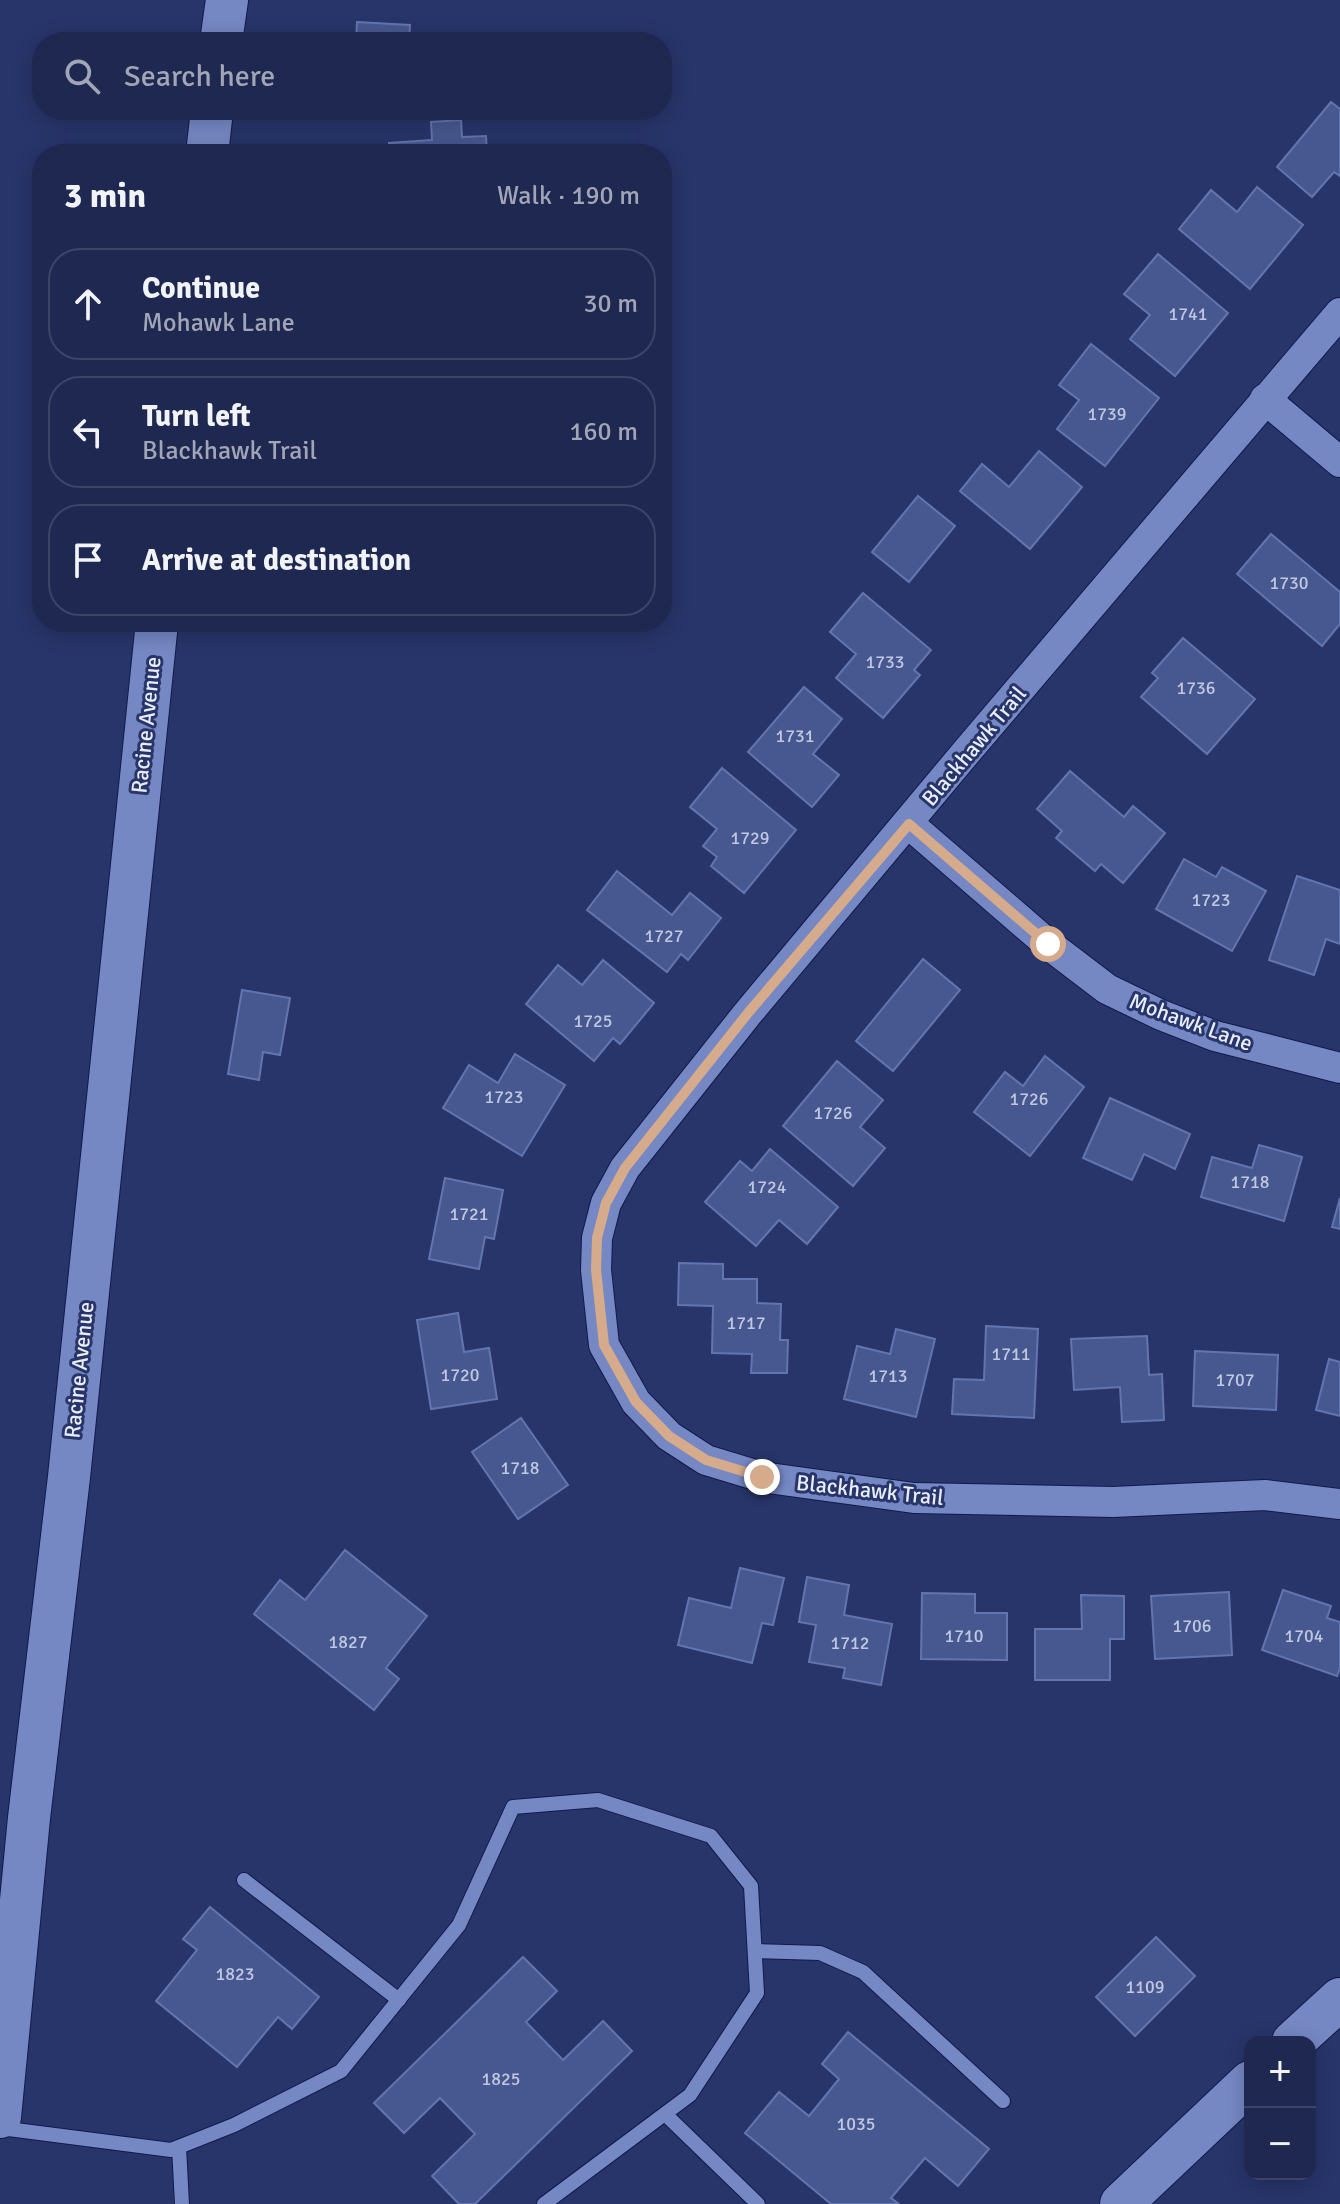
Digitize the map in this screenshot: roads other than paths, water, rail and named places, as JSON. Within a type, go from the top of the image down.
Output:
[{"type":"main road","points":[[222,32],[227,0]]},
{"type":"main road","points":[[208,144],[211,120]]},
{"type":"main road","name":"Racine Avenue","points":[[1,2097],[29,1818],[69,1477],[156,632]]},
{"type":"main road","points":[[1300,2036],[1340,1999]]},
{"type":"main road","points":[[1121,2204],[1244,2088]]},
{"type":"street","name":"Blackhawk Trail","points":[[1340,313],[748,1013],[625,1168],[606,1203],[597,1238],[596,1270],[604,1345],[636,1402],[669,1436],[706,1460],[762,1477],[914,1498],[1113,1502],[1265,1495],[1340,1504]]},
{"type":"street","points":[[1265,399],[1340,462]]},
{"type":"street","name":"Mohawk Lane","points":[[909,824],[1048,944],[1107,989],[1215,1036],[1340,1068]]},
{"type":"lane","points":[[0,2128],[171,2150],[234,2125],[341,2071],[459,1925],[513,1807],[598,1800],[711,1836],[751,1886],[757,1993],[690,2095],[544,2204]]},
{"type":"lane","points":[[244,1880],[399,2000]]},
{"type":"lane","points":[[755,1951],[820,1953],[863,1972],[1003,2101]]},
{"type":"lane","points":[[665,2114],[758,2204]]},
{"type":"lane","points":[[179,2147],[182,2204]]}]
